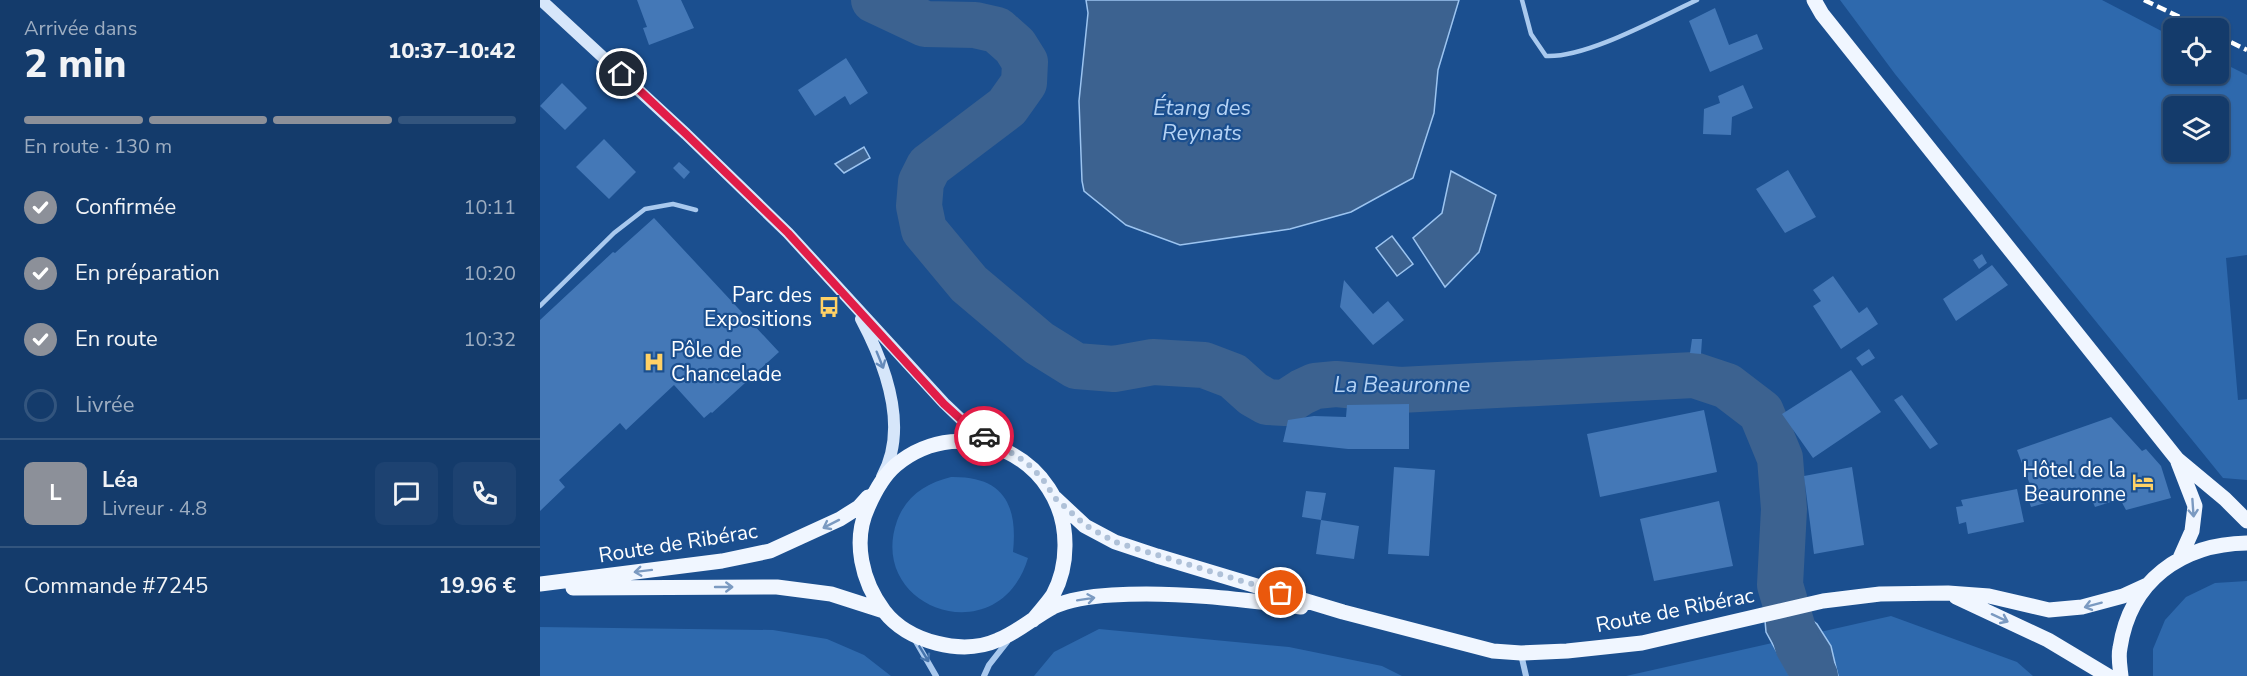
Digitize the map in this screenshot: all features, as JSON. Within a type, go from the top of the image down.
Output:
[{"type":"main road","points":[[541,0],[686,134],[796,242],[944,404],[966,424],[1006,450]]},
{"type":"main road","points":[[1814,0],[1822,14],[2177,459],[2225,499],[2247,521]]},
{"type":"main road","points":[[855,308],[873,341],[885,374],[890,399],[893,426],[891,448],[886,470],[876,488]]},
{"type":"main road","name":"Route de Ribérac","points":[[540,584],[722,561],[770,551],[840,519],[859,507],[896,465],[920,450],[948,442],[978,442],[1006,450],[1026,462],[1042,478],[1055,498],[1085,525],[1115,542],[1342,612],[1493,651],[1521,653],[1567,651],[1642,643],[1823,601],[1890,594],[1948,593],[1989,596],[2049,610],[2082,608],[2123,596],[2147,585]]},
{"type":"main road","points":[[2177,459],[2195,506],[2192,531],[2180,558]]},
{"type":"main road","name":"Route de Ribérac","points":[[876,488],[863,518],[860,550],[867,583],[884,611],[896,623],[910,633],[937,644],[966,647],[994,642],[1053,608],[1073,600],[1121,595],[1162,594],[1237,599],[1342,612]]},
{"type":"main road","name":"Route de Ribérac","points":[[1027,625],[1053,594],[1065,563],[1065,530],[1055,498]]},
{"type":"main road","points":[[2121,676],[2119,649],[2129,615],[2147,585],[2180,558],[2201,549],[2224,544],[2247,543]]},
{"type":"main road","name":"Route de Ribérac","points":[[540,589],[777,587],[831,594],[884,611]]},
{"type":"main road","name":"Route de Ribérac","points":[[1948,593],[2048,640],[2108,676]]},
{"type":"street","points":[[984,676],[1004,644],[1027,625]]},
{"type":"street","points":[[910,633],[925,654],[936,676]]},
{"type":"street","points":[[1521,653],[1526,676]]},
{"type":"lane","points":[[1522,0],[1531,34],[1546,56],[1562,56],[1625,34],[1697,0]]},
{"type":"lane","points":[[540,306],[614,232],[645,209],[673,204],[696,210]]},
{"type":"shaded area","points":[[1840,0],[2102,0],[2163,32],[2163,84],[2229,84],[2229,66],[2247,75],[2247,255],[2226,258],[2238,400],[2247,399],[2247,480],[2223,478],[1895,74]]},
{"type":"shaded area","points":[[951,477],[983,482],[995,488],[1003,496],[1013,520],[1013,552],[1028,558],[1013,588],[991,606],[966,612],[940,609],[917,597],[900,578],[893,552],[897,521],[906,504],[925,487]]},
{"type":"shaded area","points":[[2247,581],[2247,676],[2153,676],[2153,649],[2165,620],[2186,597],[2215,583]]},
{"type":"shaded area","points":[[1891,616],[2017,662],[2033,676],[1626,676]]},
{"type":"shaded area","points":[[540,627],[773,630],[827,639],[864,655],[891,676],[540,676]]},
{"type":"shaded area","points":[[1099,629],[1289,647],[1382,666],[1402,676],[1034,676],[1054,652]]},
{"type":"water","name":"Étang des Reynats","points":[[1086,0],[1459,0],[1438,70],[1434,113],[1413,178],[1351,212],[1290,229],[1180,245],[1126,225],[1084,191],[1079,101],[1088,13]]},
{"type":"water","points":[[864,147],[870,158],[844,173],[835,164]]},
{"type":"water","points":[[1451,171],[1496,195],[1479,252],[1445,287],[1413,238],[1442,213]]},
{"type":"water","points":[[1392,236],[1413,264],[1397,276],[1376,248]]},
{"type":"water","points":[[1795,591],[1807,616],[1817,624],[1831,646],[1838,676],[1790,676],[1766,632],[1763,597]]},
{"type":"building","points":[[637,0],[681,0],[694,28],[649,45],[643,28],[647,27]]},
{"type":"building","points":[[1715,8],[1729,45],[1757,34],[1763,49],[1710,72],[1689,21]]},
{"type":"building","points":[[846,58],[868,93],[850,105],[845,96],[815,116],[798,90]]},
{"type":"building","points":[[562,83],[587,108],[565,130],[540,106]]},
{"type":"building","points":[[1743,85],[1753,108],[1732,117],[1731,135],[1703,134],[1704,109],[1720,103],[1718,96]]},
{"type":"building","points":[[604,139],[636,172],[609,199],[576,167]]},
{"type":"building","points":[[679,162],[690,172],[684,179],[673,168]]},
{"type":"building","points":[[1788,170],[1816,217],[1785,233],[1756,189]]},
{"type":"building","name":"Pôle de Chancelade","points":[[654,218],[779,352],[704,418],[674,385],[626,430],[620,423],[559,480],[565,487],[540,511],[540,320],[613,252],[615,253]]},
{"type":"building","points":[[1982,254],[1987,263],[1979,269],[1973,260]]},
{"type":"building","points":[[1992,265],[2008,285],[1956,321],[1943,299]]},
{"type":"building","points":[[1833,276],[1859,313],[1867,307],[1878,324],[1841,349],[1813,306],[1821,301],[1813,290]]},
{"type":"building","points":[[1344,280],[1373,314],[1388,301],[1404,320],[1373,345],[1340,307]]},
{"type":"building","points":[[1692,339],[1702,339],[1701,354],[1690,353]]},
{"type":"building","points":[[1869,349],[1875,358],[1862,366],[1856,358]]},
{"type":"building","points":[[1851,370],[1881,412],[1813,458],[1782,414]]},
{"type":"building","points":[[1902,395],[1938,444],[1930,449],[1894,400]]},
{"type":"building","points":[[1409,404],[1409,449],[1348,449],[1283,442],[1288,420],[1314,416],[1346,417],[1347,405]]},
{"type":"building","points":[[1704,410],[1717,472],[1600,497],[1587,434]]},
{"type":"building","points":[[2111,417],[2142,451],[2146,449],[2161,466],[2171,498],[2126,510],[2120,499],[2095,507],[2088,491],[2031,507],[2026,492],[2032,490],[2017,450]]},
{"type":"building","points":[[1394,467],[1435,470],[1429,556],[1388,554]]},
{"type":"building","points":[[1852,467],[1864,545],[1814,554],[1804,476]]},
{"type":"building","points":[[2017,489],[2024,522],[1968,534],[1966,522],[1959,524],[1956,507],[1963,506],[1961,500]]},
{"type":"building","points":[[1306,491],[1326,493],[1321,520],[1302,517]]},
{"type":"building","points":[[1719,501],[1733,566],[1654,581],[1640,519]]},
{"type":"building","points":[[1321,520],[1359,526],[1354,559],[1316,554]]},
{"type":"waterway","name":"La Beauronne","points":[[874,0],[925,24],[975,25],[997,30],[1015,46],[1025,62],[1024,83],[1007,107],[929,166],[921,182],[919,206],[924,230],[969,284],[1039,343],[1076,366],[1114,369],[1153,362],[1204,365],[1233,376],[1253,394],[1267,402],[1285,403],[1315,386],[1336,384],[1400,390],[1694,375],[1727,386],[1761,412],[1780,458],[1784,509],[1780,585],[1798,646],[1815,676]]},
{"type":"railway","points":[[2144,0],[2182,18]]},
{"type":"railway","points":[[2229,41],[2247,50]]},
{"type":"way so far","points":[[984,436],[1026,462],[1068,511],[1085,525],[1115,542],[1281,593]]},
{"type":"place","name":"Parc des Expositions","points":[[829,307]]},
{"type":"place","name":"Pôle de Chancelade","points":[[654,362]]},
{"type":"place","name":"Hôtel de la Beauronne","points":[[2143,482]]},
{"type":"route","points":[[622,74],[788,233],[944,404],[966,424],[984,436]]}]
